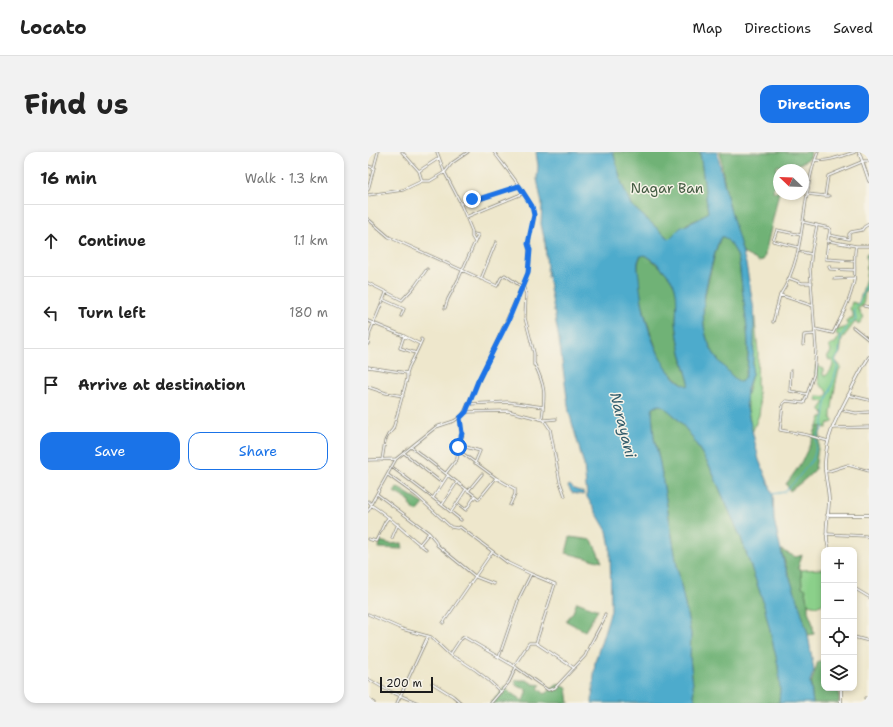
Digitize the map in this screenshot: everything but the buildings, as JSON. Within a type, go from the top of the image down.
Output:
[{"type":"street","points":[[368,190],[378,152]]},
{"type":"street","points":[[402,152],[419,171],[422,181]]},
{"type":"street","points":[[437,152],[473,234],[472,238],[474,242]]},
{"type":"street","points":[[368,195],[403,190],[422,181],[430,180],[445,172],[452,163],[468,152]]},
{"type":"street","points":[[368,460],[396,459],[436,427],[460,418],[466,412],[475,388],[523,286],[528,273],[530,250],[528,244],[534,215],[532,206],[524,193],[494,152]]},
{"type":"street","points":[[809,182],[811,169],[818,152]]},
{"type":"street","points":[[814,160],[839,158],[855,152]]},
{"type":"street","points":[[859,152],[869,181]]},
{"type":"street","points":[[419,171],[439,158]]},
{"type":"street","points":[[825,196],[828,176],[862,162],[869,161]]},
{"type":"street","points":[[368,166],[374,168]]},
{"type":"street","points":[[460,204],[471,199],[476,200],[519,186]]},
{"type":"street","points":[[466,217],[524,193]]},
{"type":"street","points":[[809,194],[829,196]]},
{"type":"street","points":[[773,322],[780,295],[794,269],[806,200]]},
{"type":"street","points":[[368,219],[389,237],[462,271],[497,286],[505,275],[523,286],[526,294],[525,318],[534,353],[534,364],[541,377],[544,391],[543,420],[550,429],[560,482],[565,496]]},
{"type":"street","points":[[803,222],[829,228],[826,259],[854,261]]},
{"type":"street","points":[[829,235],[849,239],[849,234],[862,230],[869,224]]},
{"type":"street","points":[[817,225],[811,254],[816,350],[814,374],[804,403],[784,402],[780,430],[828,441]]},
{"type":"street","points":[[799,247],[773,241],[776,231],[801,235]]},
{"type":"street","points":[[445,308],[478,235],[473,234]]},
{"type":"street","points":[[828,241],[856,246],[869,246]]},
{"type":"street","points":[[481,279],[496,242]]},
{"type":"street","points":[[814,330],[833,333],[846,306],[854,278],[856,246]]},
{"type":"street","points":[[798,251],[811,254]]},
{"type":"street","points":[[829,266],[830,268],[854,270]]},
{"type":"street","points":[[368,283],[402,300],[427,269]]},
{"type":"street","points":[[789,278],[802,283],[812,283]]},
{"type":"street","points":[[834,279],[854,278]]},
{"type":"street","points":[[368,344],[370,332],[386,292]]},
{"type":"street","points":[[780,295],[813,306]]},
{"type":"street","points":[[384,300],[404,309],[401,316]]},
{"type":"street","points":[[864,306],[869,308]]},
{"type":"street","points":[[368,320],[420,344]]},
{"type":"street","points":[[853,327],[869,340]]},
{"type":"street","points":[[803,345],[804,335],[815,334]]},
{"type":"street","points":[[404,336],[400,348],[416,353]]},
{"type":"street","points":[[382,460],[385,441],[393,428],[407,379],[407,373],[422,340],[421,339]]},
{"type":"street","points":[[828,547],[826,534],[829,500],[825,471],[828,441],[831,428],[858,374],[869,356]]},
{"type":"street","points":[[368,367],[407,373]]},
{"type":"street","points":[[791,371],[790,391],[807,394]]},
{"type":"street","points":[[368,387],[402,396]]},
{"type":"street","points":[[848,395],[869,400]]},
{"type":"street","points":[[469,404],[508,402],[544,407]]},
{"type":"street","points":[[840,410],[856,413],[869,412]]},
{"type":"street","points":[[466,412],[508,411],[543,420],[556,419]]},
{"type":"street","points":[[433,498],[457,459],[462,433],[460,418]]},
{"type":"street","points":[[831,428],[869,427]]},
{"type":"street","points":[[459,445],[480,451],[475,463]]},
{"type":"street","points":[[411,447],[479,499],[496,478]]},
{"type":"street","points":[[458,450],[496,478],[515,489],[515,494],[510,505]]},
{"type":"street","points":[[404,453],[442,483]]},
{"type":"street","points":[[368,511],[396,459]]},
{"type":"street","points":[[390,460],[393,466],[461,520]]},
{"type":"street","points":[[825,471],[848,465],[869,471]]},
{"type":"street","points":[[451,512],[467,490],[482,474]]},
{"type":"street","points":[[388,475],[417,496],[451,527],[460,527],[508,563],[556,584],[536,643]]},
{"type":"street","points":[[442,505],[457,482]]},
{"type":"street","points":[[377,494],[429,533],[437,545],[476,577],[494,584]]},
{"type":"street","points":[[457,503],[466,510],[475,496]]},
{"type":"street","points":[[368,501],[398,524],[419,545],[426,549]]},
{"type":"street","points":[[828,515],[869,515]]},
{"type":"street","points":[[368,539],[376,541],[389,517]]},
{"type":"street","points":[[392,538],[398,524]]},
{"type":"street","points":[[419,545],[429,533]]},
{"type":"street","points":[[826,534],[866,536],[869,538]]},
{"type":"street","points":[[443,623],[492,552]]},
{"type":"street","points":[[499,657],[519,598],[531,574]]},
{"type":"street","points":[[857,590],[869,597]]},
{"type":"street","points":[[368,614],[402,629],[428,636],[450,655],[477,670],[501,692]]},
{"type":"street","points":[[450,655],[463,637],[499,657],[548,690],[555,688],[585,656],[604,619],[605,614]]},
{"type":"street","points":[[397,703],[428,636]]},
{"type":"street","points":[[857,639],[869,641]]},
{"type":"street","points":[[491,703],[510,682],[515,667],[529,643],[536,643],[574,668]]},
{"type":"street","points":[[368,679],[389,691],[418,703]]},
{"type":"street","points":[[432,683],[453,696],[461,703]]},
{"type":"street","points":[[841,691],[841,703]]},
{"type":"street","points":[[368,698],[374,703]]},
{"type":"green space","name":"Nagar Ban","points":[[613,152],[700,152],[708,212],[699,219],[688,223],[669,239],[631,205],[622,184]]},
{"type":"green space","points":[[720,152],[811,152],[810,158],[800,164],[773,164],[773,200],[777,200],[764,259],[760,262],[743,253],[735,228]]},
{"type":"green space","points":[[721,237],[724,237],[733,248],[737,255],[739,266],[748,336],[747,364],[745,375],[741,382],[727,370],[716,357],[710,346],[704,322],[705,296],[716,249]]},
{"type":"green space","points":[[867,254],[869,254],[869,288],[867,288],[865,292],[863,306],[858,308],[858,310],[861,311],[860,314],[864,317],[859,324],[855,322],[842,339],[840,353],[835,360],[841,367],[836,381],[831,413],[831,419],[834,421],[827,424],[827,428],[818,426],[824,413],[820,409],[825,402],[817,400],[817,396],[826,397],[828,392],[820,384],[818,376],[815,374],[816,365],[823,369],[823,375],[825,376],[832,369],[833,363],[827,356],[830,354],[831,350],[829,346],[835,343],[840,336],[836,334],[837,330],[844,328],[848,324],[846,323],[850,318],[853,318],[853,313],[850,309],[852,302],[859,303],[866,274]]},
{"type":"green space","points":[[644,255],[651,259],[665,272],[675,287],[677,297],[677,330],[681,353],[689,382],[688,386],[684,385],[666,368],[655,346],[644,312],[638,278],[638,265],[641,256]]},
{"type":"green space","points":[[754,310],[758,352],[757,385],[760,407],[759,415],[752,433],[746,398],[752,374]]},
{"type":"green space","points":[[659,405],[663,406],[676,417],[690,434],[710,467],[741,538],[763,601],[778,665],[780,690],[779,703],[695,703],[690,658],[691,634],[677,566],[660,463],[654,438],[652,412],[653,408]]},
{"type":"green space","points":[[817,426],[821,427],[815,470],[790,491],[786,484],[804,456]]},
{"type":"green space","points":[[397,487],[424,504],[417,512],[409,505],[410,501],[394,492]]},
{"type":"green space","points":[[570,537],[592,540],[602,562],[566,553]]},
{"type":"green space","points":[[380,541],[391,544],[402,543],[403,549],[379,548]]},
{"type":"green space","points":[[781,550],[796,557],[802,555],[798,568],[801,570],[802,587],[806,589],[805,593],[808,603],[808,611],[812,621],[814,634],[808,635]]},
{"type":"green space","points":[[821,569],[821,605],[808,604],[805,591],[802,587],[801,570]]},
{"type":"green space","points":[[577,602],[598,610],[585,631],[566,621],[573,612]]},
{"type":"green space","points":[[818,661],[821,661],[821,691],[839,691],[839,703],[813,703],[811,684]]},
{"type":"green space","points":[[516,680],[527,680],[533,684],[541,685],[538,688],[545,694],[558,684],[567,688],[569,703],[491,703],[505,687],[523,701],[526,689],[517,686],[515,683]]},
{"type":"water","name":"Narayani","points":[[536,152],[613,152],[622,184],[631,205],[669,239],[680,228],[699,219],[708,212],[700,152],[717,152],[729,205],[746,264],[754,310],[752,374],[747,389],[746,404],[759,460],[773,494],[774,520],[784,563],[797,597],[808,635],[814,670],[810,682],[813,703],[779,703],[780,690],[778,665],[763,601],[741,538],[710,467],[690,434],[676,417],[663,406],[659,405],[653,408],[652,412],[654,438],[660,463],[677,566],[691,634],[690,658],[695,703],[592,703],[595,662],[611,610],[610,547],[607,531],[587,497],[584,465],[569,412],[547,270],[545,242],[541,224],[542,204],[537,179],[538,166]],"holes":[[[721,237],[724,237],[736,252],[740,267],[748,349],[748,364],[741,382],[737,380],[716,357],[709,345],[703,320],[705,294],[715,252]],[[644,255],[653,260],[674,284],[677,301],[677,330],[689,382],[688,386],[678,381],[667,369],[659,356],[650,334],[644,311],[638,269],[639,258]]]},
{"type":"water","points":[[570,485],[574,489],[583,492],[584,495],[572,493],[568,486]]},
{"type":"waterway","points":[[869,254],[867,257],[869,262]]},
{"type":"waterway","points":[[773,494],[785,492],[813,459],[817,437],[823,428],[826,403],[838,366],[835,360],[839,354],[841,336],[851,322],[856,320],[854,309],[864,292],[869,271]]},
{"type":"route","points":[[458,447],[462,433],[460,418],[466,412],[478,381],[492,354],[494,346],[503,332],[528,273],[530,250],[528,244],[534,221],[532,206],[519,186],[476,200],[472,199]]}]
